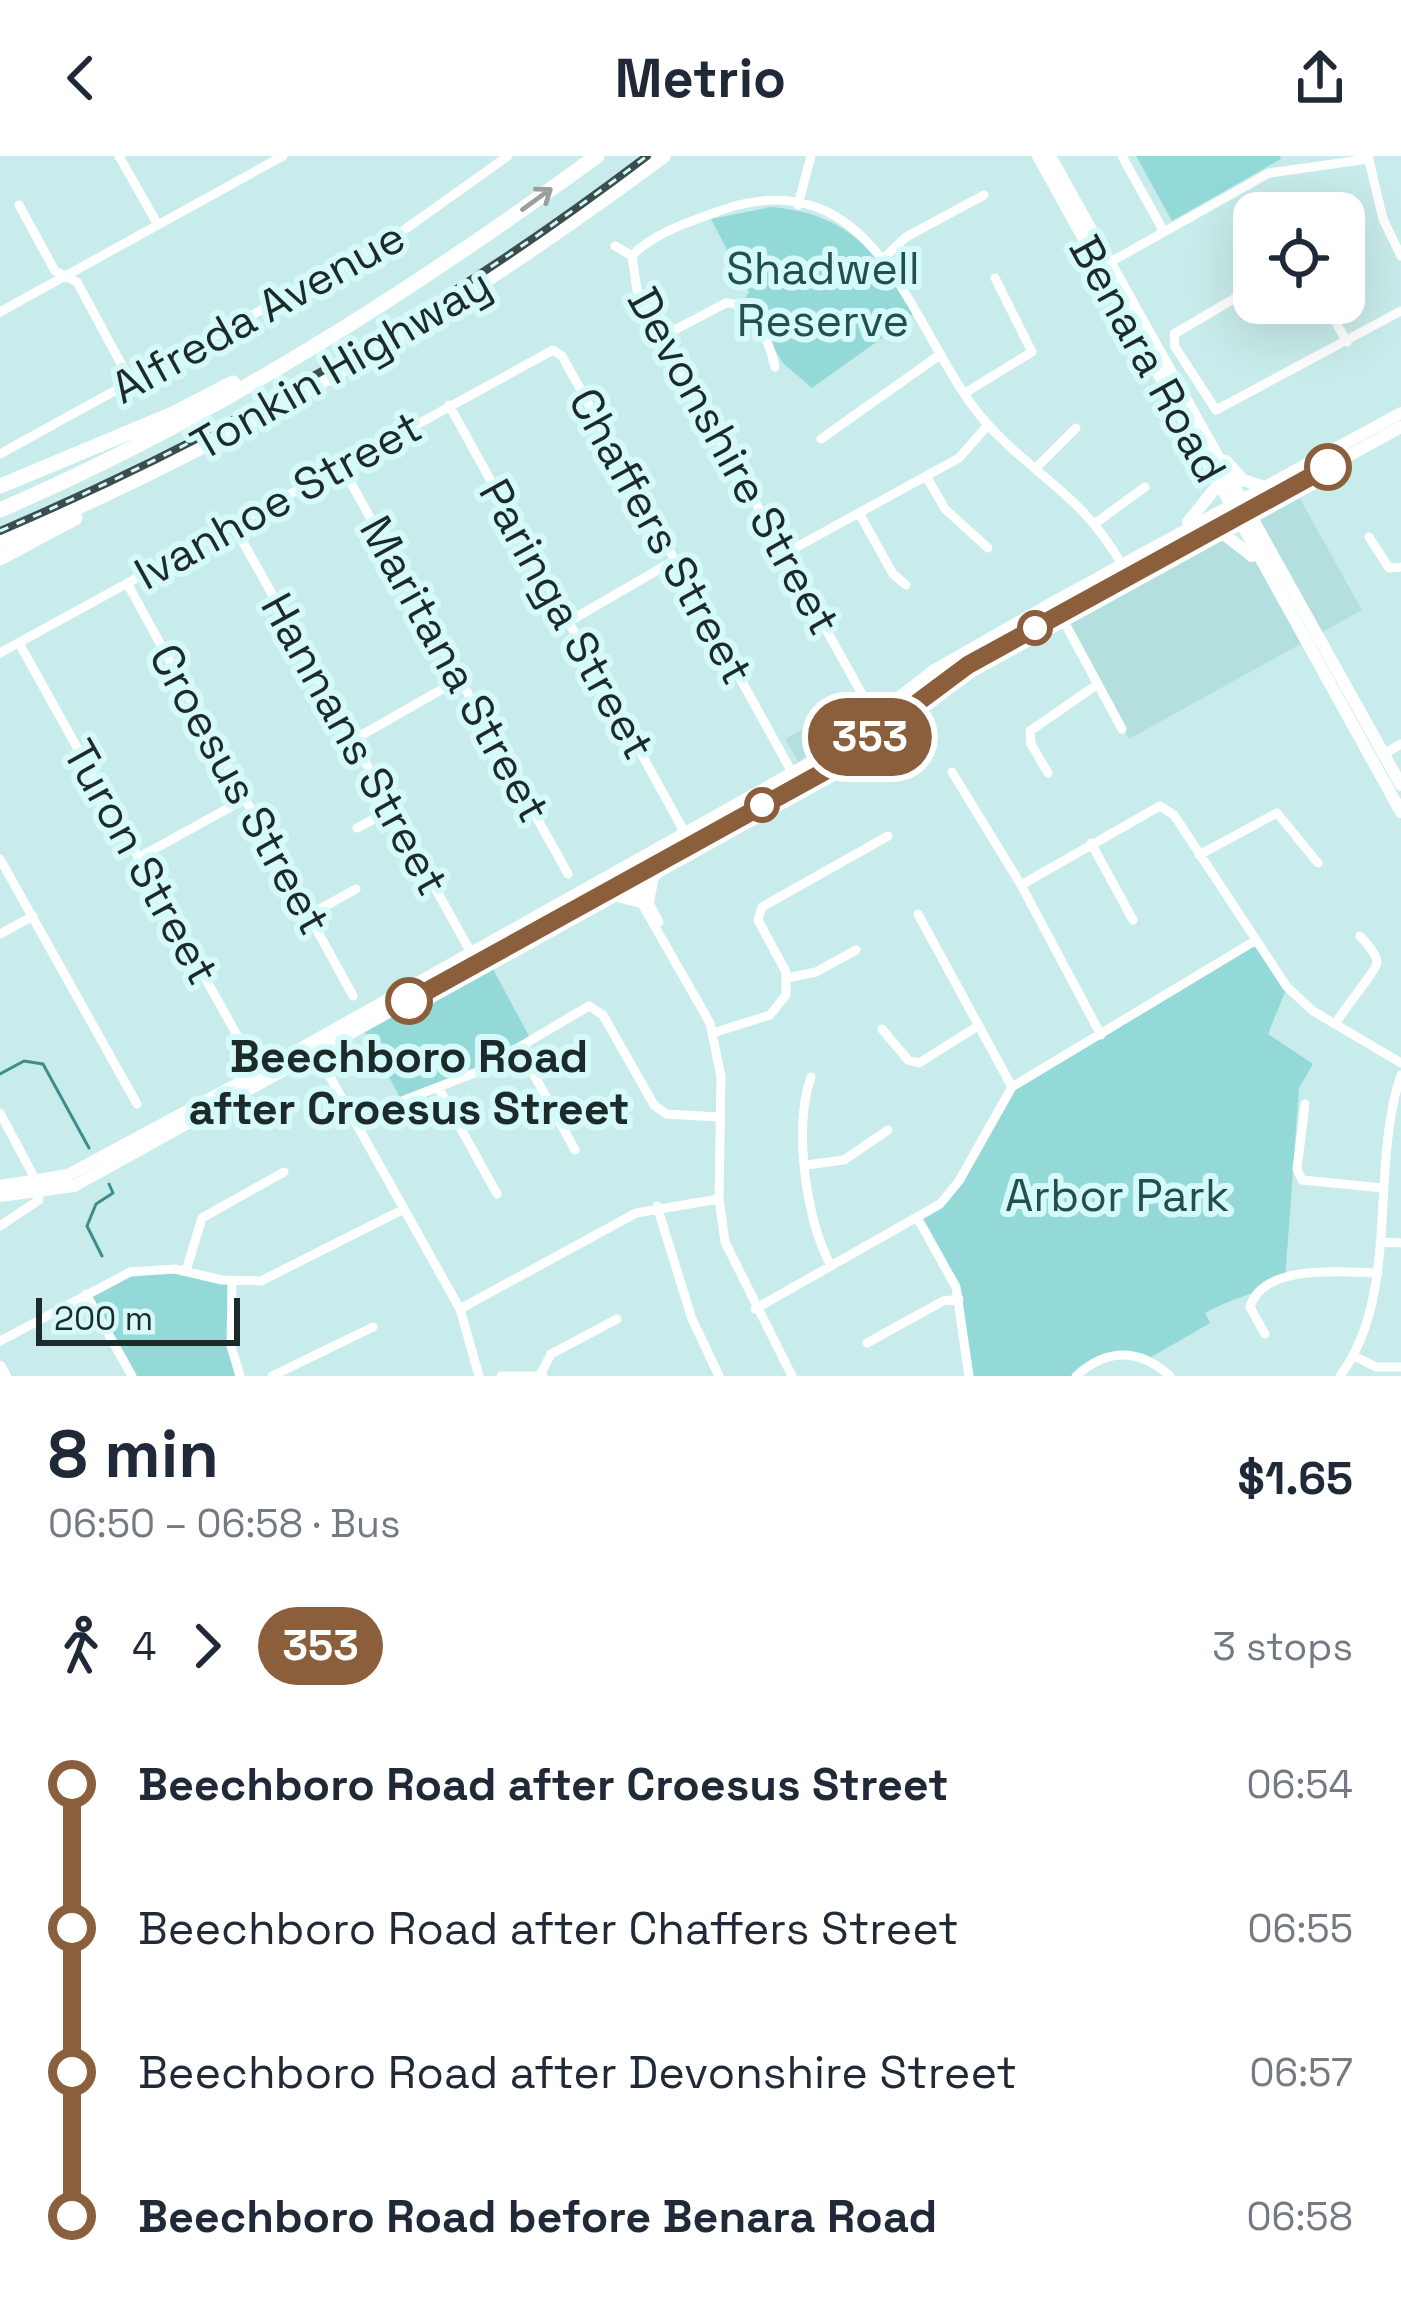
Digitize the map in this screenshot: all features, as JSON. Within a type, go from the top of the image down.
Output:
[{"type":"highway","name":"Tonkin Highway","points":[[0,510],[172,428],[370,312],[597,156]]},
{"type":"highway","name":"Tonkin Highway","points":[[0,541],[193,452],[418,324],[663,156]]},
{"type":"highway","points":[[0,486],[172,414],[370,312]]},
{"type":"highway","points":[[0,558],[193,452]]},
{"type":"main road","name":"Benara Road","points":[[1044,156],[1056,189],[1190,412],[1239,508],[1270,583]]},
{"type":"main road","name":"Benara Road","points":[[1044,156],[1162,388],[1218,485],[1239,508],[1288,584],[1306,631],[1378,758],[1401,812]]},
{"type":"main road","points":[[1153,345],[1167,380],[1162,388]]},
{"type":"main road","points":[[1190,412],[1230,468],[1253,486],[1265,487]]},
{"type":"main road","points":[[877,722],[968,665],[1216,528],[1265,487],[1401,413]]},
{"type":"main road","points":[[1148,550],[1401,427]]},
{"type":"main road","points":[[474,958],[603,895],[685,832],[843,760],[933,671],[1148,550],[1192,519],[1218,485]]},
{"type":"main road","points":[[1216,528],[1240,542],[1306,631]]},
{"type":"main road","points":[[1270,583],[1288,584]]},
{"type":"main road","name":"Benara Road","points":[[1378,758],[1401,784]]},
{"type":"main road","points":[[0,1196],[74,1186],[313,1046],[629,873],[679,853],[796,779]]},
{"type":"main road","points":[[603,895],[645,901],[653,878],[679,853]]},
{"type":"main road","points":[[0,1186],[37,1189]]},
{"type":"main road","points":[[0,1367],[5,1376]]},
{"type":"street","points":[[119,156],[158,224]]},
{"type":"street","points":[[0,312],[283,156]]},
{"type":"street","name":"Alfreda Avenue","points":[[0,454],[397,235],[508,156]]},
{"type":"street","points":[[798,205],[811,156]]},
{"type":"street","points":[[1122,156],[1164,232]]},
{"type":"street","points":[[1102,267],[1287,162],[1368,158],[1401,256]]},
{"type":"street","points":[[885,257],[906,237],[984,195]]},
{"type":"street","points":[[19,205],[56,271],[76,282],[132,384]]},
{"type":"street","points":[[615,246],[632,256],[647,243],[731,207],[798,205],[848,225],[885,257],[988,425],[1096,522],[1122,565]]},
{"type":"street","name":"Devonshire Street","points":[[632,256],[634,283],[877,722]]},
{"type":"street","points":[[965,393],[1032,352],[995,278]]},
{"type":"street","points":[[1233,299],[1174,334],[1175,347],[1216,410],[1401,311]]},
{"type":"street","points":[[663,336],[726,303],[737,303],[748,309],[775,367]]},
{"type":"street","points":[[1337,324],[1347,341]]},
{"type":"street","name":"Ivanhoe Street","points":[[0,653],[544,352],[556,351]]},
{"type":"street","name":"Chaffers Street","points":[[556,351],[796,779]]},
{"type":"street","points":[[821,439],[941,354]]},
{"type":"street","name":"Paringa Street","points":[[449,405],[685,832]]},
{"type":"street","points":[[784,554],[959,458],[988,425]]},
{"type":"street","points":[[1038,466],[1076,428]]},
{"type":"street","name":"Maritana Street","points":[[341,464],[568,874]]},
{"type":"street","points":[[926,476],[945,509],[988,548]]},
{"type":"street","points":[[1096,522],[1145,487]]},
{"type":"street","points":[[859,513],[893,574],[906,585]]},
{"type":"street","name":"Hannans Street","points":[[233,524],[474,958]]},
{"type":"street","points":[[1370,537],[1389,568],[1401,567]]},
{"type":"street","points":[[568,622],[675,560]]},
{"type":"street","points":[[1122,565],[1142,568]]},
{"type":"street","points":[[1114,584],[1122,565]]},
{"type":"street","name":"Croesus Street","points":[[127,583],[353,996]]},
{"type":"street","points":[[1067,595],[1060,614],[1122,729]]},
{"type":"street","points":[[1036,613],[1060,614]]},
{"type":"street","name":"Turon Street","points":[[19,643],[259,1076]]},
{"type":"street","points":[[353,740],[460,680]]},
{"type":"street","points":[[1048,773],[1031,744],[1030,731],[1098,684]]},
{"type":"street","points":[[1378,758],[1401,744]]},
{"type":"street","points":[[952,772],[1021,885],[1101,1034]]},
{"type":"street","points":[[138,858],[245,799]]},
{"type":"street","points":[[1021,885],[1160,806],[1171,810],[1253,942],[1292,992],[1401,1064]]},
{"type":"street","points":[[357,828],[392,810]]},
{"type":"street","points":[[1199,855],[1277,813],[1318,863]]},
{"type":"street","points":[[713,1034],[770,1015],[786,994],[787,978],[760,926],[762,908],[888,836]]},
{"type":"street","points":[[1091,843],[1133,920]]},
{"type":"street","points":[[0,859],[137,1104]]},
{"type":"street","points":[[629,873],[713,1034],[721,1077],[719,1198],[725,1242],[791,1376]]},
{"type":"street","points":[[309,915],[356,889]]},
{"type":"street","points":[[918,914],[1012,1088]]},
{"type":"street","points":[[0,934],[33,916]]},
{"type":"street","points":[[1335,1024],[1376,968],[1377,960],[1360,936]]},
{"type":"street","points":[[755,1309],[918,1219],[953,1189],[1012,1088],[1253,942]]},
{"type":"street","points":[[787,978],[816,972],[856,950]]},
{"type":"street","points":[[357,1126],[402,1101],[439,1089],[559,1020],[595,1007],[654,1105],[666,1114],[719,1118]]},
{"type":"street","points":[[882,1029],[908,1060],[919,1063],[978,1026]]},
{"type":"street","points":[[313,1046],[460,1310],[479,1376]]},
{"type":"street","points":[[519,1047],[575,1150]]},
{"type":"street","points":[[1340,1376],[1373,1310],[1385,1151],[1401,1075]]},
{"type":"street","points":[[812,1077],[806,1165],[809,1220],[831,1266]]},
{"type":"street","points":[[439,1089],[496,1193]]},
{"type":"street","points":[[1305,1104],[1297,1169],[1302,1180],[1383,1188]]},
{"type":"street","points":[[0,1113],[37,1189],[35,1206],[0,1226]]},
{"type":"street","points":[[806,1165],[844,1160],[888,1130]]},
{"type":"street","points":[[1385,1151],[1401,1152]]},
{"type":"street","points":[[186,1271],[202,1218],[284,1172]]},
{"type":"street","points":[[460,1310],[626,1217],[657,1206],[719,1198]]},
{"type":"street","points":[[657,1206],[692,1319],[719,1376]]},
{"type":"street","points":[[0,1341],[136,1270],[186,1271],[232,1281],[279,1276],[404,1209]]},
{"type":"street","points":[[918,1219],[959,1299],[969,1376]]},
{"type":"street","points":[[1380,1242],[1401,1243]]},
{"type":"street","points":[[1265,1334],[1250,1307],[1259,1292],[1312,1272],[1378,1273]]},
{"type":"street","points":[[232,1281],[231,1346],[240,1376]]},
{"type":"street","points":[[86,1294],[132,1376]]},
{"type":"street","points":[[867,1343],[943,1301],[959,1299]]},
{"type":"street","points":[[501,1376],[541,1376],[551,1354],[617,1319]]},
{"type":"street","points":[[272,1376],[374,1327]]},
{"type":"street","points":[[1076,1376],[1100,1357],[1116,1354],[1140,1357],[1170,1376]]},
{"type":"street","points":[[1354,1356],[1376,1366],[1401,1367]]},
{"type":"shaded area","points":[[1293,486],[1362,610],[1317,635],[1248,511]]},
{"type":"shaded area","points":[[1216,528],[1252,555],[1306,641],[1129,739],[1060,614]]},
{"type":"shaded area","points":[[854,700],[859,720],[798,762],[785,739]]},
{"type":"green space","points":[[1136,156],[1280,156],[1281,159],[1172,221]]},
{"type":"green space","name":"Shadwell Reserve","points":[[771,207],[821,218],[858,240],[916,313],[879,331],[882,338],[812,388],[783,363],[744,300],[749,292],[711,219]]},
{"type":"green space","name":"Arbor Park","points":[[1253,942],[1287,987],[1268,1034],[1313,1064],[1299,1088],[1285,1280],[1205,1313],[1210,1323],[1146,1360],[1116,1354],[1076,1376],[969,1376],[959,1299],[918,1219],[953,1189],[1006,1095]]},
{"type":"green space","points":[[487,958],[530,1038],[509,1053],[402,1101],[362,1027]]},
{"type":"green space","points":[[143,1269],[232,1281],[231,1319],[240,1376],[132,1376],[86,1294]]},
{"type":"waterway","points":[[0,1074],[24,1061],[43,1064],[89,1148]]},
{"type":"waterway","points":[[102,1256],[87,1226],[96,1204],[113,1193],[109,1184]]},
{"type":"railway","points":[[0,531],[170,452],[335,363],[494,265],[647,156]]},
{"type":"bus line","name":"353","points":[[409,1001],[827,770],[968,665],[1328,467]]},
{"type":"place","name":"Beechboro Road after Croesus Street","points":[[409,1001]]}]
